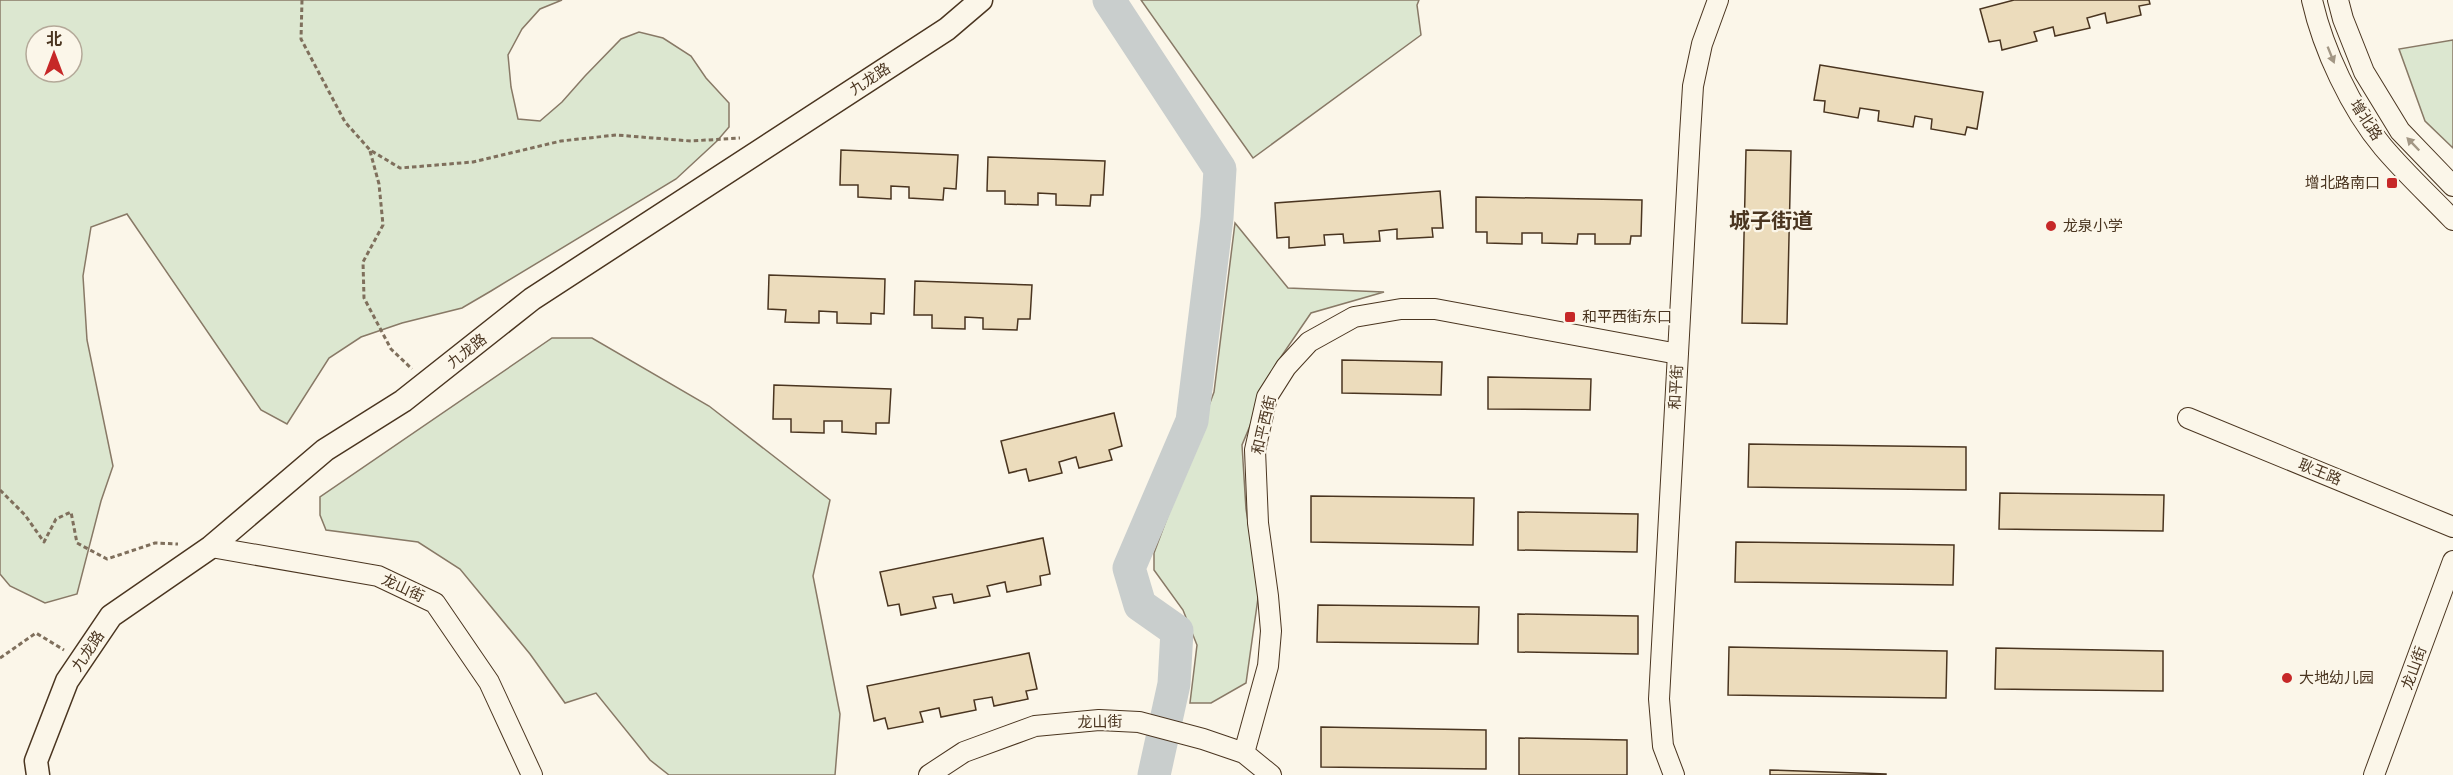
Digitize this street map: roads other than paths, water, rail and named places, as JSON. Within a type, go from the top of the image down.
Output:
[{"type":"main road","name":"九龙路","points":[[38,775],[36,761],[67,681],[111,616],[211,547],[326,450],[403,401],[532,299],[947,29],[981,0]]},
{"type":"street","name":"和平街","points":[[1674,775],[1664,746],[1659,699],[1693,86],[1702,44],[1718,0]]},
{"type":"street","name":"增北路","points":[[2312,0],[2316,18],[2342,84],[2382,145],[2453,220]]},
{"type":"street","name":"增北路","points":[[2338,0],[2364,72],[2400,131],[2453,186]]},
{"type":"street","name":"和平西街","points":[[1244,753],[1268,666],[1270,631],[1268,596],[1258,524],[1255,450],[1267,397],[1286,367],[1309,342],[1354,317],[1401,309],[1435,309],[1678,354]]},
{"type":"street","name":"耿王路","points":[[2188,418],[2453,527]]},
{"type":"street","name":"龙山街","points":[[211,547],[378,576],[435,603],[489,682],[532,775]]},
{"type":"street","name":"龙山街","points":[[2374,775],[2453,561]]},
{"type":"street","name":"龙山街","points":[[929,775],[964,752],[1035,726],[1099,720],[1139,722],[1203,739],[1244,753],[1271,775]]},
{"type":"waterway","points":[[1109,0],[1220,169],[1217,218],[1192,421],[1129,568],[1140,605],[1177,631],[1174,684],[1154,775]]},
{"type":"place","name":"增北路南口","points":[[2392,183]]},
{"type":"place","name":"龙泉小学","points":[[2051,226]]},
{"type":"place","name":"和平西街东口","points":[[1570,317]]},
{"type":"place","name":"大地幼儿园","points":[[2287,678]]},
{"type":"district","name":"城子街道","points":[[1771,221]]}]
